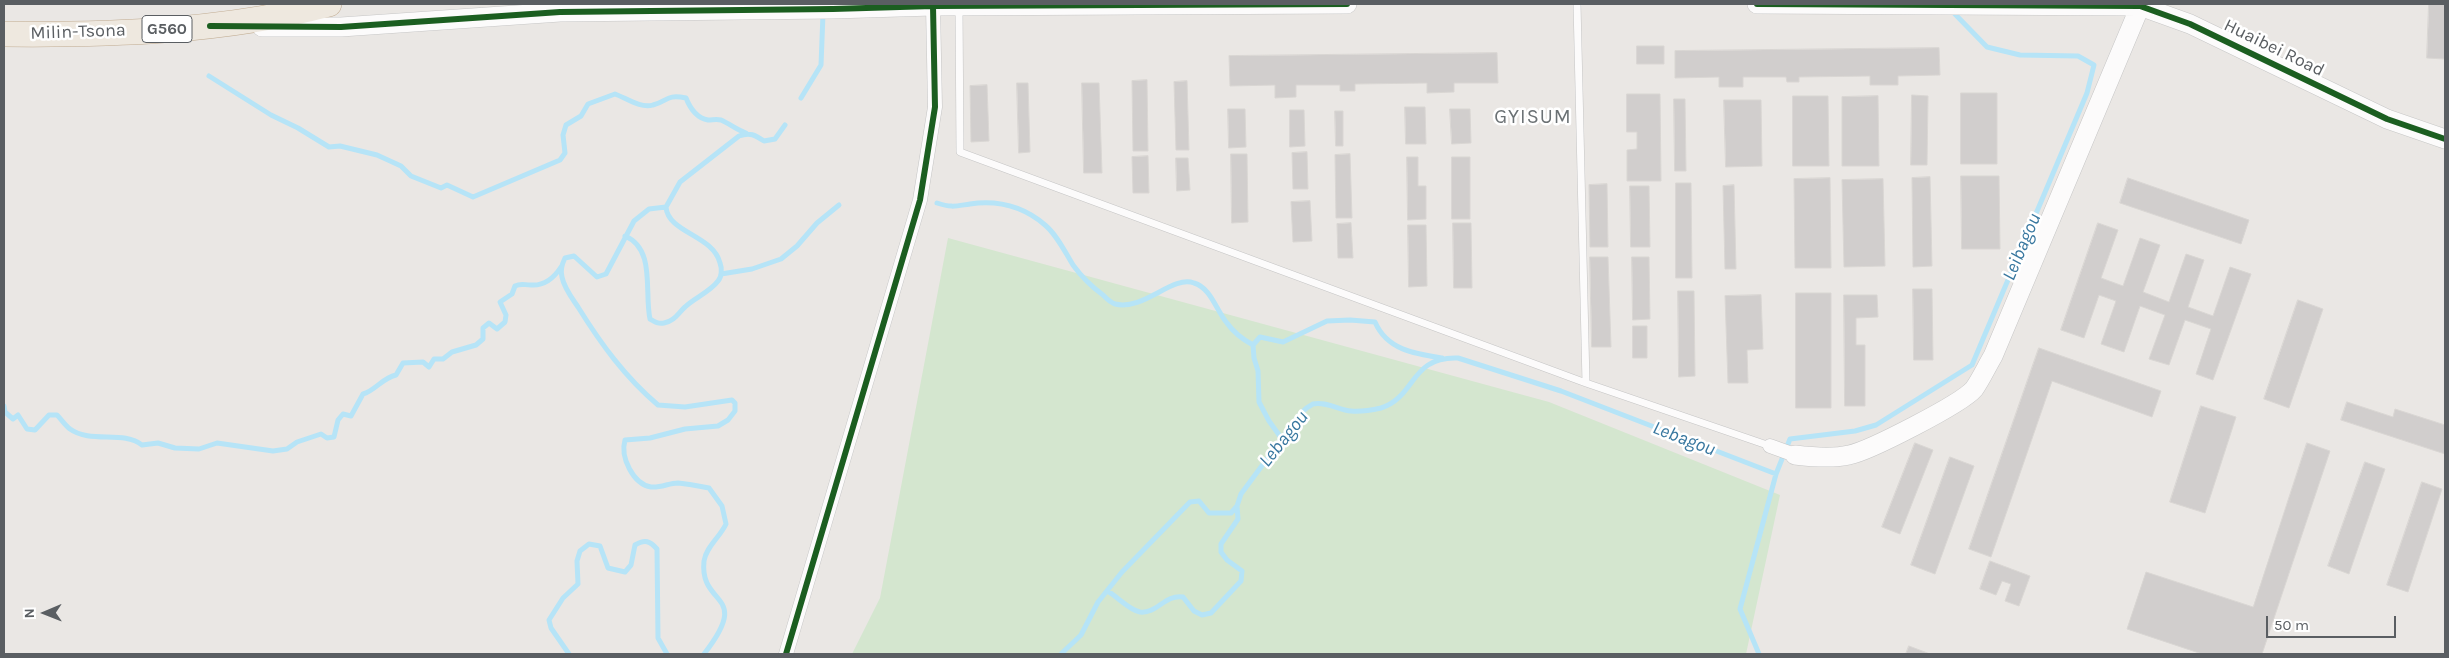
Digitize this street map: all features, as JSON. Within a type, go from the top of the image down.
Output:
[{"type":"highway","name":"Milin-Tsona","points":[[4,34],[59,35],[210,26],[301,11],[329,4]]},
{"type":"street","points":[[210,26],[341,27],[560,12],[833,9],[959,5],[1347,4]]},
{"type":"street","name":"Huaibei Road","points":[[1757,4],[2141,5],[2190,24],[2387,119],[2445,139]]},
{"type":"street","points":[[1770,446],[1795,455],[1815,457],[1849,455],[1899,433],[1945,409],[1973,390],[1993,356],[2141,5]]},
{"type":"street","points":[[786,654],[920,200],[935,107],[933,6]]},
{"type":"lane","points":[[1577,4],[1586,383]]},
{"type":"lane","points":[[959,5],[960,152],[1586,383],[1770,446]]},
{"type":"green space","points":[[948,238],[1549,402],[1780,495],[1746,654],[852,654],[880,598]]},
{"type":"building","points":[[2429,4],[2445,4],[2445,59],[2427,58]]},
{"type":"building","points":[[1637,46],[1664,46],[1664,64],[1637,64]]},
{"type":"building","points":[[1939,48],[1940,75],[1898,76],[1898,85],[1870,85],[1870,76],[1799,77],[1799,82],[1787,82],[1786,77],[1743,77],[1743,87],[1719,87],[1719,77],[1675,78],[1675,51]]},
{"type":"building","points":[[1497,53],[1498,83],[1454,83],[1454,92],[1427,93],[1427,83],[1355,84],[1355,91],[1340,91],[1340,85],[1296,85],[1296,97],[1275,98],[1275,85],[1230,86],[1229,56]]},
{"type":"building","points":[[1147,80],[1148,151],[1133,151],[1132,81]]},
{"type":"building","points":[[1187,81],[1189,150],[1176,150],[1174,82]]},
{"type":"building","points":[[1017,83],[1028,83],[1030,152],[1019,153]]},
{"type":"building","points":[[1082,83],[1099,83],[1102,173],[1084,173]]},
{"type":"building","points":[[987,85],[989,141],[971,142],[970,86]]},
{"type":"building","points":[[1961,93],[1997,93],[1997,164],[1961,164]]},
{"type":"building","points":[[1627,94],[1660,94],[1661,181],[1627,181],[1627,150],[1637,149],[1637,132],[1627,132]]},
{"type":"building","points":[[1912,95],[1928,96],[1927,165],[1911,165]]},
{"type":"building","points":[[1793,96],[1828,96],[1829,166],[1793,166]]},
{"type":"building","points":[[1878,96],[1879,166],[1842,166],[1842,97]]},
{"type":"building","points":[[1674,99],[1685,99],[1686,171],[1675,171]]},
{"type":"building","points":[[1724,100],[1761,100],[1762,166],[1726,167]]},
{"type":"building","points":[[1405,107],[1425,107],[1426,144],[1406,144]]},
{"type":"building","points":[[1228,109],[1245,109],[1246,147],[1229,148]]},
{"type":"building","points":[[1450,109],[1470,109],[1471,143],[1452,144]]},
{"type":"building","points":[[1290,110],[1304,110],[1305,146],[1290,147]]},
{"type":"building","points":[[1335,111],[1343,111],[1343,146],[1336,146]]},
{"type":"building","points":[[1307,152],[1308,189],[1293,189],[1292,153]]},
{"type":"building","points":[[1231,154],[1247,154],[1248,222],[1232,223]]},
{"type":"building","points":[[1350,154],[1352,218],[1336,218],[1335,155]]},
{"type":"building","points":[[1148,156],[1149,193],[1133,193],[1132,157]]},
{"type":"building","points":[[1407,157],[1418,157],[1418,186],[1426,186],[1426,219],[1408,220]]},
{"type":"building","points":[[1452,157],[1470,157],[1470,219],[1452,219]]},
{"type":"building","points":[[1176,158],[1188,158],[1190,190],[1177,191]]},
{"type":"building","points":[[1961,176],[1999,176],[2000,249],[1962,249]]},
{"type":"building","points":[[1930,177],[1932,266],[1913,267],[1912,178]]},
{"type":"building","points":[[1830,178],[1831,268],[1795,268],[1794,179]]},
{"type":"building","points":[[2128,178],[2249,220],[2241,244],[2120,203]]},
{"type":"building","points":[[1883,179],[1885,266],[1844,267],[1842,180]]},
{"type":"building","points":[[1676,183],[1691,183],[1692,278],[1676,278]]},
{"type":"building","points":[[1607,184],[1608,247],[1590,247],[1589,185]]},
{"type":"building","points":[[1734,185],[1736,269],[1725,269],[1723,186]]},
{"type":"building","points":[[1630,186],[1649,186],[1650,247],[1631,247]]},
{"type":"building","points":[[1310,201],[1312,241],[1293,242],[1291,202]]},
{"type":"building","points":[[1351,223],[1353,258],[1338,258],[1337,224]]},
{"type":"building","points":[[1453,223],[1471,223],[1472,288],[1454,288]]},
{"type":"building","points":[[2098,223],[2118,230],[2101,278],[2123,286],[2140,238],[2160,245],[2143,292],[2169,302],[2186,254],[2204,260],[2188,307],[2213,316],[2230,267],[2251,274],[2213,380],[2196,374],[2211,329],[2185,320],[2169,365],[2149,359],[2165,315],[2140,306],[2124,352],[2101,344],[2116,301],[2099,295],[2084,338],[2061,330]]},
{"type":"building","points":[[1408,225],[1426,225],[1427,286],[1409,287]]},
{"type":"building","points":[[1590,257],[1608,257],[1611,347],[1592,347]]},
{"type":"building","points":[[1632,257],[1649,257],[1650,319],[1633,320]]},
{"type":"building","points":[[1913,289],[1932,289],[1933,360],[1914,360]]},
{"type":"building","points":[[1678,291],[1694,291],[1695,376],[1679,377]]},
{"type":"building","points":[[1796,293],[1831,293],[1831,408],[1796,408]]},
{"type":"building","points":[[1761,295],[1763,349],[1747,350],[1748,383],[1728,383],[1725,296]]},
{"type":"building","points":[[1844,295],[1877,295],[1878,317],[1856,318],[1856,345],[1865,345],[1865,406],[1845,406]]},
{"type":"building","points":[[2298,300],[2323,309],[2289,408],[2264,399]]},
{"type":"building","points":[[1633,326],[1647,326],[1647,358],[1633,358]]},
{"type":"building","points":[[2039,348],[2161,391],[2152,417],[2052,381],[1991,557],[1969,549]]},
{"type":"building","points":[[2347,402],[2393,417],[2395,409],[2445,425],[2445,454],[2341,420]]},
{"type":"building","points":[[2201,406],[2236,417],[2205,513],[2170,502]]},
{"type":"building","points":[[1915,443],[1933,450],[1900,534],[1882,527]]},
{"type":"building","points":[[2307,443],[2330,451],[2262,654],[2202,654],[2127,629],[2146,572],[2253,607]]},
{"type":"building","points":[[1950,457],[1974,466],[1935,574],[1911,565]]},
{"type":"building","points":[[2365,462],[2385,469],[2349,574],[2328,566]]},
{"type":"building","points":[[2422,482],[2442,489],[2408,592],[2387,585]]},
{"type":"building","points":[[1990,561],[2030,576],[2019,606],[2005,601],[2011,584],[2002,581],[1996,595],[1980,589]]},
{"type":"building","points":[[1909,646],[1930,654],[1906,654]]},
{"type":"waterway","name":"Leibagou","points":[[1759,654],[1740,609],[1776,474],[1790,439],[1855,431],[1876,425],[1972,365],[2087,93],[2094,65],[2078,56],[2020,55],[1987,47],[1950,9]]},
{"type":"waterway","points":[[801,98],[821,65],[823,14]]},
{"type":"waterway","points":[[209,76],[271,115],[298,128],[329,147],[340,146],[377,155],[401,166],[411,176],[441,188],[447,185],[473,197],[560,160],[565,153],[563,135],[566,125],[581,116],[588,104],[615,94],[644,106],[658,103],[671,97],[686,98],[692,109],[700,117],[708,120],[721,120],[746,133]]},
{"type":"waterway","points":[[704,654],[718,634],[724,620],[724,609],[709,586],[705,576],[704,561],[707,551],[726,524],[722,506],[709,488],[678,483],[655,487],[645,485],[629,469],[624,454],[624,447],[625,440],[650,438],[685,429],[718,426],[728,420],[735,411],[735,403],[732,400],[685,407],[658,405],[624,371],[596,334],[566,289],[561,274],[562,267],[565,258],[574,256],[597,277],[606,274],[634,221],[649,209],[666,207],[680,182],[739,136],[752,135],[764,141],[775,139],[785,125]]},
{"type":"waterway","points":[[937,203],[947,206],[980,203],[1000,204],[1019,209],[1037,219],[1053,234],[1083,277],[1115,304],[1126,305],[1136,303],[1176,284],[1194,283],[1209,294],[1232,330],[1253,345]]},
{"type":"waterway","points":[[721,274],[752,269],[781,259],[797,246],[817,223],[839,205]]},
{"type":"waterway","points":[[625,236],[635,242],[645,261],[650,319],[660,323],[671,320],[715,285],[720,277],[721,270],[716,254],[709,246],[674,223],[666,207]]},
{"type":"waterway","points":[[4,406],[5,412],[13,419],[18,415],[27,429],[35,430],[49,415],[57,415],[70,429],[78,433],[87,436],[126,438],[142,445],[158,443],[175,448],[199,449],[217,443],[273,451],[287,449],[297,442],[321,434],[327,438],[334,437],[338,420],[343,414],[351,416],[363,394],[396,375],[403,363],[423,362],[429,367],[434,359],[443,359],[452,352],[476,345],[483,339],[483,328],[489,323],[497,329],[505,322],[506,315],[500,302],[512,294],[515,286],[545,283],[561,267]]},
{"type":"waterway","points":[[1282,439],[1269,421],[1259,402],[1258,371],[1253,345],[1260,337],[1283,342],[1327,321],[1375,322],[1380,331],[1394,345],[1422,355],[1442,358]]},
{"type":"waterway","name":"Lebagou","points":[[1061,654],[1081,635],[1098,602],[1122,572],[1190,502],[1199,501],[1209,513],[1231,513],[1237,506],[1241,494],[1301,413],[1307,408],[1318,403],[1351,411],[1381,408],[1392,403],[1401,395],[1422,370],[1431,363],[1442,359],[1458,358],[1561,391],[1776,474]]},
{"type":"waterway","points":[[1107,591],[1132,609],[1140,612],[1151,610],[1171,598],[1183,597],[1194,611],[1202,615],[1211,613],[1241,581],[1242,571],[1227,560],[1221,552],[1221,544],[1238,519],[1237,506]]},
{"type":"waterway","points":[[569,654],[551,628],[549,620],[563,598],[578,584],[577,561],[580,551],[589,544],[600,546],[608,568],[625,572],[631,565],[635,545],[642,542],[650,543],[657,549],[658,638],[667,654]]},
{"type":"cycle path","points":[[210,26],[341,27],[560,12],[933,6],[1347,4]]},
{"type":"cycle path","points":[[1757,4],[2140,6],[2190,24],[2387,119],[2445,139]]},
{"type":"cycle path","points":[[786,654],[920,200],[935,107],[933,6]]},
{"type":"district","name":"GYISUM","points":[[1533,117]]}]
